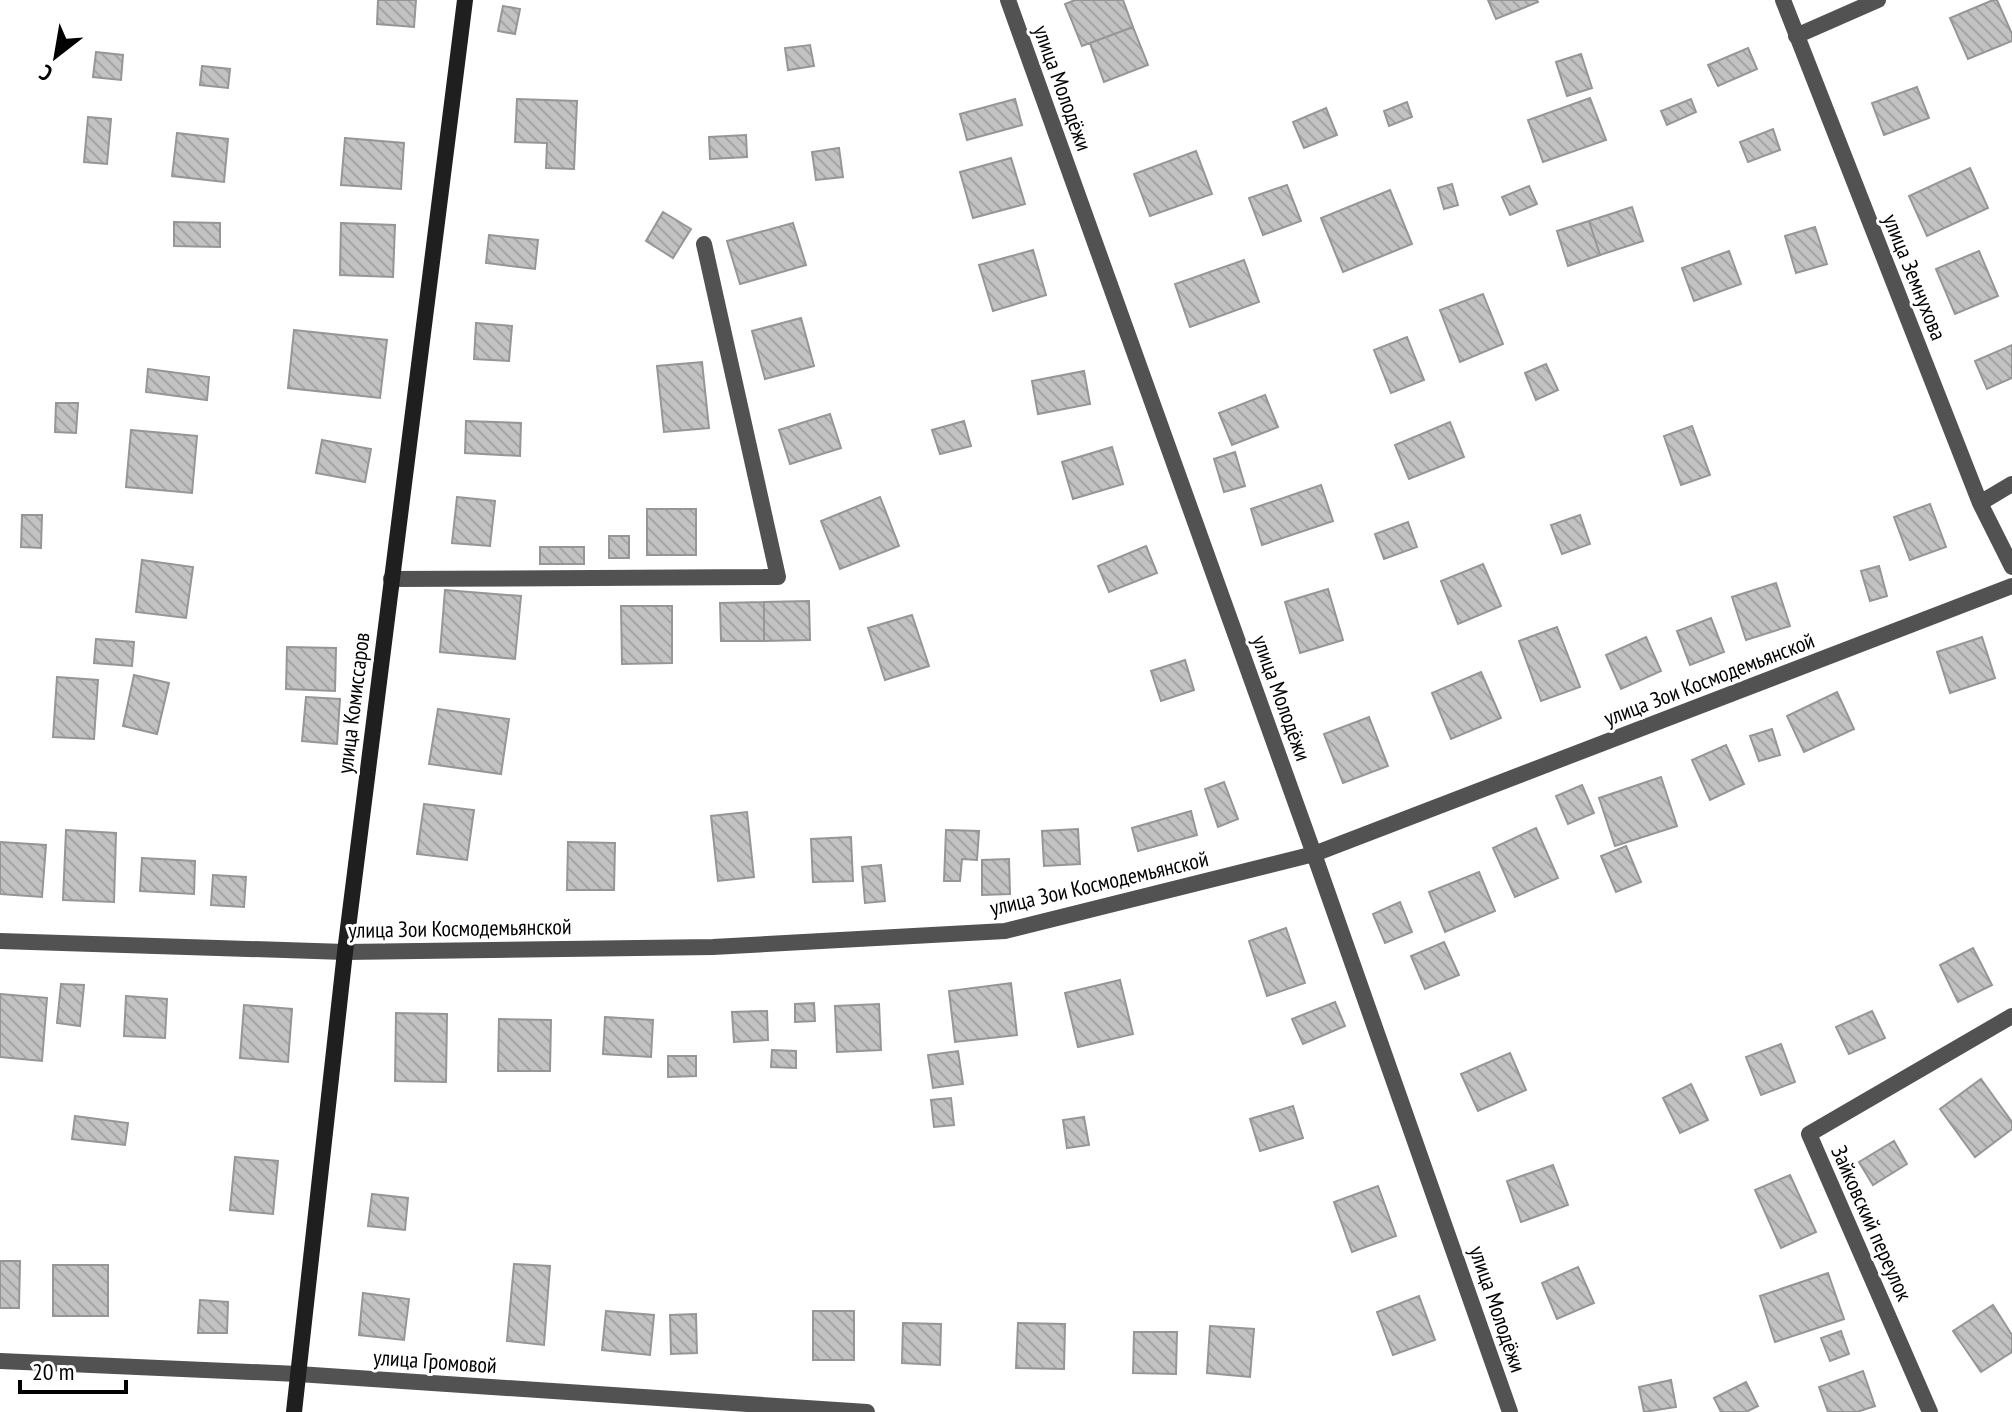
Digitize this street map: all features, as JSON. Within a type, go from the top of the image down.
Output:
[{"type":"main road","name":"улица Комиссаров","points":[[294,1412],[345,952],[465,0]]},
{"type":"street","name":"улица Молодёжи","points":[[1008,0],[1510,1412]]},
{"type":"street","name":"улица Земнухова","points":[[1783,0],[1980,503],[2012,567]]},
{"type":"street","points":[[1796,36],[1878,0]]},
{"type":"street","points":[[391,579],[778,577],[704,244]]},
{"type":"street","points":[[1980,503],[2012,484]]},
{"type":"street","name":"улица Зои Космодемьянской","points":[[0,941],[345,952],[713,947],[1005,931],[1314,854],[2012,586]]},
{"type":"street","name":"Зайковский переулок","points":[[1930,1412],[1809,1134],[2012,1016]]},
{"type":"street","name":"улица Громовой","points":[[0,1361],[298,1374],[867,1412]]},
{"type":"building","points":[[378,0],[416,0],[414,27],[377,24]]},
{"type":"building","points":[[1075,0],[1123,0],[1133,27],[1082,46],[1065,4]]},
{"type":"building","points":[[1488,0],[1537,0],[1538,2],[1496,19]]},
{"type":"building","points":[[1997,0],[2012,34],[2012,41],[1968,59],[1950,18]]},
{"type":"building","points":[[503,6],[520,9],[515,34],[498,31]]},
{"type":"building","points":[[1133,27],[1148,65],[1104,82],[1090,43]]},
{"type":"building","points":[[810,45],[814,66],[788,70],[785,48]]},
{"type":"building","points":[[1748,48],[1757,69],[1718,86],[1708,65]]},
{"type":"building","points":[[96,52],[123,55],[121,80],[93,77]]},
{"type":"building","points":[[1581,54],[1592,88],[1567,96],[1556,62]]},
{"type":"building","points":[[202,66],[230,69],[228,88],[200,85]]},
{"type":"building","points":[[1917,87],[1929,118],[1884,135],[1872,103]]},
{"type":"building","points":[[1590,98],[1606,140],[1543,162],[1528,120]]},
{"type":"building","points":[[517,99],[577,101],[574,169],[546,168],[547,143],[515,142]]},
{"type":"building","points":[[1015,99],[1022,125],[967,140],[960,114]]},
{"type":"building","points":[[1691,99],[1696,112],[1667,125],[1661,111]]},
{"type":"building","points":[[1407,102],[1412,117],[1389,126],[1384,111]]},
{"type":"building","points":[[1326,108],[1337,135],[1304,148],[1293,122]]},
{"type":"building","points":[[88,117],[111,119],[107,164],[84,162]]},
{"type":"building","points":[[1773,129],[1780,150],[1748,162],[1740,142]]},
{"type":"building","points":[[177,133],[228,139],[224,182],[172,176]]},
{"type":"building","points":[[746,135],[747,157],[710,159],[709,137]]},
{"type":"building","points":[[345,138],[404,143],[401,189],[341,185]]},
{"type":"building","points":[[839,148],[843,177],[816,180],[812,152]]},
{"type":"building","points":[[1196,151],[1212,194],[1150,216],[1134,174]]},
{"type":"building","points":[[1011,158],[1025,204],[973,218],[960,172]]},
{"type":"building","points":[[1970,168],[1988,208],[1927,236],[1909,196]]},
{"type":"building","points":[[1452,184],[1458,205],[1444,209],[1438,188]]},
{"type":"building","points":[[1287,185],[1301,221],[1263,235],[1249,198]]},
{"type":"building","points":[[1529,186],[1537,204],[1510,215],[1502,197]]},
{"type":"building","points":[[1390,190],[1412,244],[1343,272],[1321,218]]},
{"type":"building","points":[[1632,207],[1643,241],[1600,255],[1589,221]]},
{"type":"building","points":[[663,212],[691,229],[673,258],[646,241]]},
{"type":"building","points":[[1589,221],[1600,255],[1568,266],[1557,231]]},
{"type":"building","points":[[174,222],[220,223],[220,247],[174,246]]},
{"type":"building","points":[[341,223],[395,225],[393,277],[340,275]]},
{"type":"building","points":[[793,223],[806,265],[740,284],[727,241]]},
{"type":"building","points":[[1815,227],[1827,264],[1796,273],[1785,236]]},
{"type":"building","points":[[489,235],[538,240],[535,269],[486,263]]},
{"type":"building","points":[[1033,250],[1046,295],[993,311],[979,265]]},
{"type":"building","points":[[1729,251],[1741,284],[1694,301],[1682,268]]},
{"type":"building","points":[[1979,251],[1998,296],[1955,314],[1936,269]]},
{"type":"building","points":[[1244,260],[1259,302],[1190,327],[1175,284]]},
{"type":"building","points":[[1483,294],[1503,344],[1460,362],[1440,310]]},
{"type":"building","points":[[801,318],[814,366],[765,379],[752,331]]},
{"type":"building","points":[[476,323],[512,326],[509,361],[474,359]]},
{"type":"building","points":[[294,330],[387,340],[380,398],[288,388]]},
{"type":"building","points":[[1407,337],[1424,380],[1391,393],[1374,350]]},
{"type":"building","points":[[2012,345],[2012,378],[1987,389],[1975,361]]},
{"type":"building","points":[[702,362],[709,428],[664,432],[657,366]]},
{"type":"building","points":[[1546,364],[1558,390],[1536,400],[1525,373]]},
{"type":"building","points":[[148,369],[209,377],[207,400],[146,392]]},
{"type":"building","points":[[1084,371],[1090,404],[1038,414],[1032,381]]},
{"type":"building","points":[[1265,395],[1278,427],[1232,445],[1219,413]]},
{"type":"building","points":[[56,403],[78,403],[76,433],[55,432]]},
{"type":"building","points":[[830,414],[841,448],[790,464],[779,430]]},
{"type":"building","points":[[466,421],[521,423],[520,456],[465,453]]},
{"type":"building","points":[[964,421],[971,446],[940,454],[932,430]]},
{"type":"building","points":[[1450,422],[1464,457],[1409,479],[1395,445]]},
{"type":"building","points":[[1692,426],[1710,475],[1681,485],[1664,436]]},
{"type":"building","points":[[131,430],[197,436],[192,493],[126,487]]},
{"type":"building","points":[[322,440],[371,449],[365,482],[316,473]]},
{"type":"building","points":[[1112,447],[1123,484],[1073,499],[1062,462]]},
{"type":"building","points":[[1235,452],[1245,486],[1224,492],[1214,459]]},
{"type":"building","points":[[1321,485],[1333,521],[1262,545],[1251,509]]},
{"type":"building","points":[[457,497],[495,501],[490,546],[452,543]]},
{"type":"building","points":[[880,497],[899,546],[840,569],[821,521]]},
{"type":"building","points":[[1930,504],[1946,547],[1910,560],[1894,517]]},
{"type":"building","points":[[647,509],[696,509],[696,555],[647,555]]},
{"type":"building","points":[[22,515],[42,515],[41,548],[21,547]]},
{"type":"building","points":[[1580,515],[1590,544],[1562,554],[1551,525]]},
{"type":"building","points":[[1408,522],[1417,547],[1384,559],[1375,534]]},
{"type":"building","points":[[609,536],[629,536],[629,558],[609,558]]},
{"type":"building","points":[[1146,546],[1157,573],[1109,592],[1098,566]]},
{"type":"building","points":[[540,547],[584,547],[584,564],[540,564]]},
{"type":"building","points":[[142,560],[193,567],[186,618],[136,612]]},
{"type":"building","points":[[1483,564],[1501,606],[1458,624],[1441,581]]},
{"type":"building","points":[[1879,566],[1887,596],[1870,601],[1861,571]]},
{"type":"building","points":[[1776,583],[1790,626],[1746,640],[1732,597]]},
{"type":"building","points":[[1328,589],[1343,640],[1300,653],[1285,602]]},
{"type":"building","points":[[445,590],[521,596],[515,659],[440,652]]},
{"type":"building","points":[[809,601],[810,640],[764,641],[764,602]]},
{"type":"building","points":[[764,602],[764,641],[721,641],[720,603]]},
{"type":"building","points":[[621,606],[672,606],[672,663],[622,664]]},
{"type":"building","points":[[912,615],[929,666],[885,680],[868,628]]},
{"type":"building","points":[[1711,618],[1724,652],[1690,665],[1677,631]]},
{"type":"building","points":[[1557,627],[1580,687],[1541,701],[1519,641]]},
{"type":"building","points":[[1646,637],[1661,671],[1621,689],[1606,655]]},
{"type":"building","points":[[1982,637],[1995,678],[1950,693],[1937,652]]},
{"type":"building","points":[[96,639],[134,642],[132,666],[94,663]]},
{"type":"building","points":[[287,647],[336,648],[335,691],[286,689]]},
{"type":"building","points":[[1185,660],[1194,690],[1161,701],[1151,671]]},
{"type":"building","points":[[1481,672],[1501,718],[1451,739],[1432,693]]},
{"type":"building","points":[[134,675],[169,683],[157,734],[123,726]]},
{"type":"building","points":[[57,677],[98,680],[94,739],[53,737]]},
{"type":"building","points":[[1837,692],[1854,729],[1804,752],[1787,716]]},
{"type":"building","points":[[306,697],[340,699],[337,744],[302,741]]},
{"type":"building","points":[[438,709],[509,719],[501,774],[429,764]]},
{"type":"building","points":[[1369,717],[1388,766],[1343,783],[1324,734]]},
{"type":"building","points":[[1772,729],[1780,755],[1759,761],[1750,736]]},
{"type":"building","points":[[1726,745],[1744,784],[1710,800],[1692,760]]},
{"type":"building","points":[[1661,777],[1677,826],[1615,846],[1599,798]]},
{"type":"building","points":[[1224,782],[1238,819],[1218,827],[1205,789]]},
{"type":"building","points":[[1582,785],[1594,813],[1568,824],[1556,796]]},
{"type":"building","points":[[424,804],[474,810],[467,860],[417,854]]},
{"type":"building","points":[[1191,811],[1197,835],[1138,851],[1132,828]]},
{"type":"building","points":[[747,812],[754,877],[718,881],[711,816]]},
{"type":"building","points":[[1536,828],[1558,878],[1515,897],[1493,848]]},
{"type":"building","points":[[1078,829],[1080,864],[1044,866],[1042,831]]},
{"type":"building","points":[[66,830],[116,833],[114,902],[63,900]]},
{"type":"building","points":[[946,830],[979,831],[977,860],[962,859],[960,881],[944,881]]},
{"type":"building","points":[[851,837],[853,881],[813,882],[811,839]]},
{"type":"building","points":[[0,842],[46,845],[42,897],[0,894]]},
{"type":"building","points":[[568,842],[615,843],[614,890],[567,890]]},
{"type":"building","points":[[1626,846],[1641,882],[1616,892],[1601,856]]},
{"type":"building","points":[[142,858],[195,861],[194,894],[140,891]]},
{"type":"building","points":[[1009,859],[1010,894],[982,895],[982,860]]},
{"type":"building","points":[[881,865],[885,901],[865,903],[862,867]]},
{"type":"building","points":[[1479,872],[1495,911],[1445,932],[1429,892]]},
{"type":"building","points":[[213,875],[246,877],[244,907],[211,905]]},
{"type":"building","points":[[1400,902],[1412,932],[1385,943],[1373,914]]},
{"type":"building","points":[[1286,928],[1305,983],[1267,996],[1249,941]]},
{"type":"building","points":[[1444,942],[1459,975],[1425,989],[1411,956]]},
{"type":"building","points":[[1973,948],[1992,985],[1958,1002],[1940,965]]},
{"type":"building","points":[[1120,980],[1133,1034],[1078,1047],[1065,993]]},
{"type":"building","points":[[1011,983],[1017,1035],[955,1042],[949,991]]},
{"type":"building","points":[[61,984],[84,985],[80,1026],[57,1023]]},
{"type":"building","points":[[0,994],[47,998],[42,1061],[0,1057]]},
{"type":"building","points":[[126,996],[167,999],[165,1038],[124,1036]]},
{"type":"building","points":[[1335,1002],[1345,1026],[1303,1044],[1292,1019]]},
{"type":"building","points":[[814,1003],[815,1021],[795,1022],[795,1004]]},
{"type":"building","points":[[879,1004],[881,1050],[837,1052],[835,1006]]},
{"type":"building","points":[[244,1005],[292,1009],[288,1062],[240,1058]]},
{"type":"building","points":[[767,1011],[768,1040],[734,1042],[732,1012]]},
{"type":"building","points":[[1872,1011],[1885,1038],[1849,1054],[1836,1027]]},
{"type":"building","points":[[396,1013],[447,1014],[446,1082],[395,1081]]},
{"type":"building","points":[[605,1017],[653,1020],[651,1057],[603,1054]]},
{"type":"building","points":[[499,1019],[551,1020],[550,1071],[498,1071]]},
{"type":"building","points":[[1781,1044],[1795,1082],[1761,1095],[1746,1057]]},
{"type":"building","points":[[772,1050],[796,1051],[796,1068],[771,1067]]},
{"type":"building","points":[[958,1051],[963,1084],[933,1088],[928,1055]]},
{"type":"building","points":[[1510,1053],[1526,1090],[1478,1111],[1461,1074]]},
{"type":"building","points":[[668,1056],[696,1056],[696,1076],[668,1077]]},
{"type":"building","points":[[1981,1079],[2012,1122],[2012,1129],[1975,1157],[1940,1109]]},
{"type":"building","points":[[1691,1084],[1708,1120],[1680,1133],[1663,1098]]},
{"type":"building","points":[[951,1098],[954,1125],[934,1127],[931,1100]]},
{"type":"building","points":[[1293,1106],[1303,1138],[1260,1151],[1250,1119]]},
{"type":"building","points":[[75,1116],[128,1123],[125,1145],[72,1139]]},
{"type":"building","points":[[1084,1117],[1089,1145],[1067,1148],[1063,1120]]},
{"type":"building","points":[[1894,1141],[1907,1164],[1873,1185],[1859,1162]]},
{"type":"building","points":[[235,1157],[278,1161],[273,1214],[230,1210]]},
{"type":"building","points":[[1553,1165],[1568,1205],[1521,1222],[1507,1181]]},
{"type":"building","points":[[1790,1175],[1816,1232],[1781,1248],[1755,1190]]},
{"type":"building","points":[[1378,1186],[1396,1236],[1352,1252],[1334,1202]]},
{"type":"building","points":[[372,1194],[408,1198],[405,1230],[368,1226]]},
{"type":"building","points":[[0,1261],[20,1261],[19,1308],[0,1308]]},
{"type":"building","points":[[514,1264],[550,1266],[544,1345],[507,1341]]},
{"type":"building","points":[[53,1265],[108,1265],[108,1316],[53,1316]]},
{"type":"building","points":[[1578,1267],[1594,1303],[1557,1319],[1542,1283]]},
{"type":"building","points":[[1828,1273],[1844,1319],[1775,1342],[1760,1296]]},
{"type":"building","points":[[363,1293],[409,1299],[404,1340],[359,1335]]},
{"type":"building","points":[[1419,1296],[1435,1340],[1393,1355],[1377,1312]]},
{"type":"building","points":[[200,1300],[228,1302],[227,1333],[198,1333]]},
{"type":"building","points":[[1993,1305],[2012,1335],[2012,1352],[1981,1372],[1953,1331]]},
{"type":"building","points":[[606,1311],[654,1315],[650,1355],[602,1350]]},
{"type":"building","points":[[813,1311],[854,1311],[854,1360],[813,1360]]},
{"type":"building","points":[[696,1314],[697,1353],[671,1354],[670,1315]]},
{"type":"building","points":[[903,1323],[941,1324],[940,1365],[902,1363]]},
{"type":"building","points":[[1018,1323],[1065,1324],[1064,1369],[1016,1368]]},
{"type":"building","points":[[1210,1326],[1254,1329],[1250,1377],[1207,1373]]},
{"type":"building","points":[[1841,1331],[1849,1354],[1830,1361],[1821,1338]]},
{"type":"building","points":[[1134,1332],[1177,1332],[1176,1374],[1133,1373]]},
{"type":"building","points":[[1863,1371],[1875,1406],[1857,1412],[1828,1412],[1819,1387]]},
{"type":"building","points":[[1671,1380],[1676,1407],[1644,1412],[1639,1387]]},
{"type":"building","points":[[1746,1382],[1758,1406],[1746,1412],[1721,1412],[1714,1398]]}]
